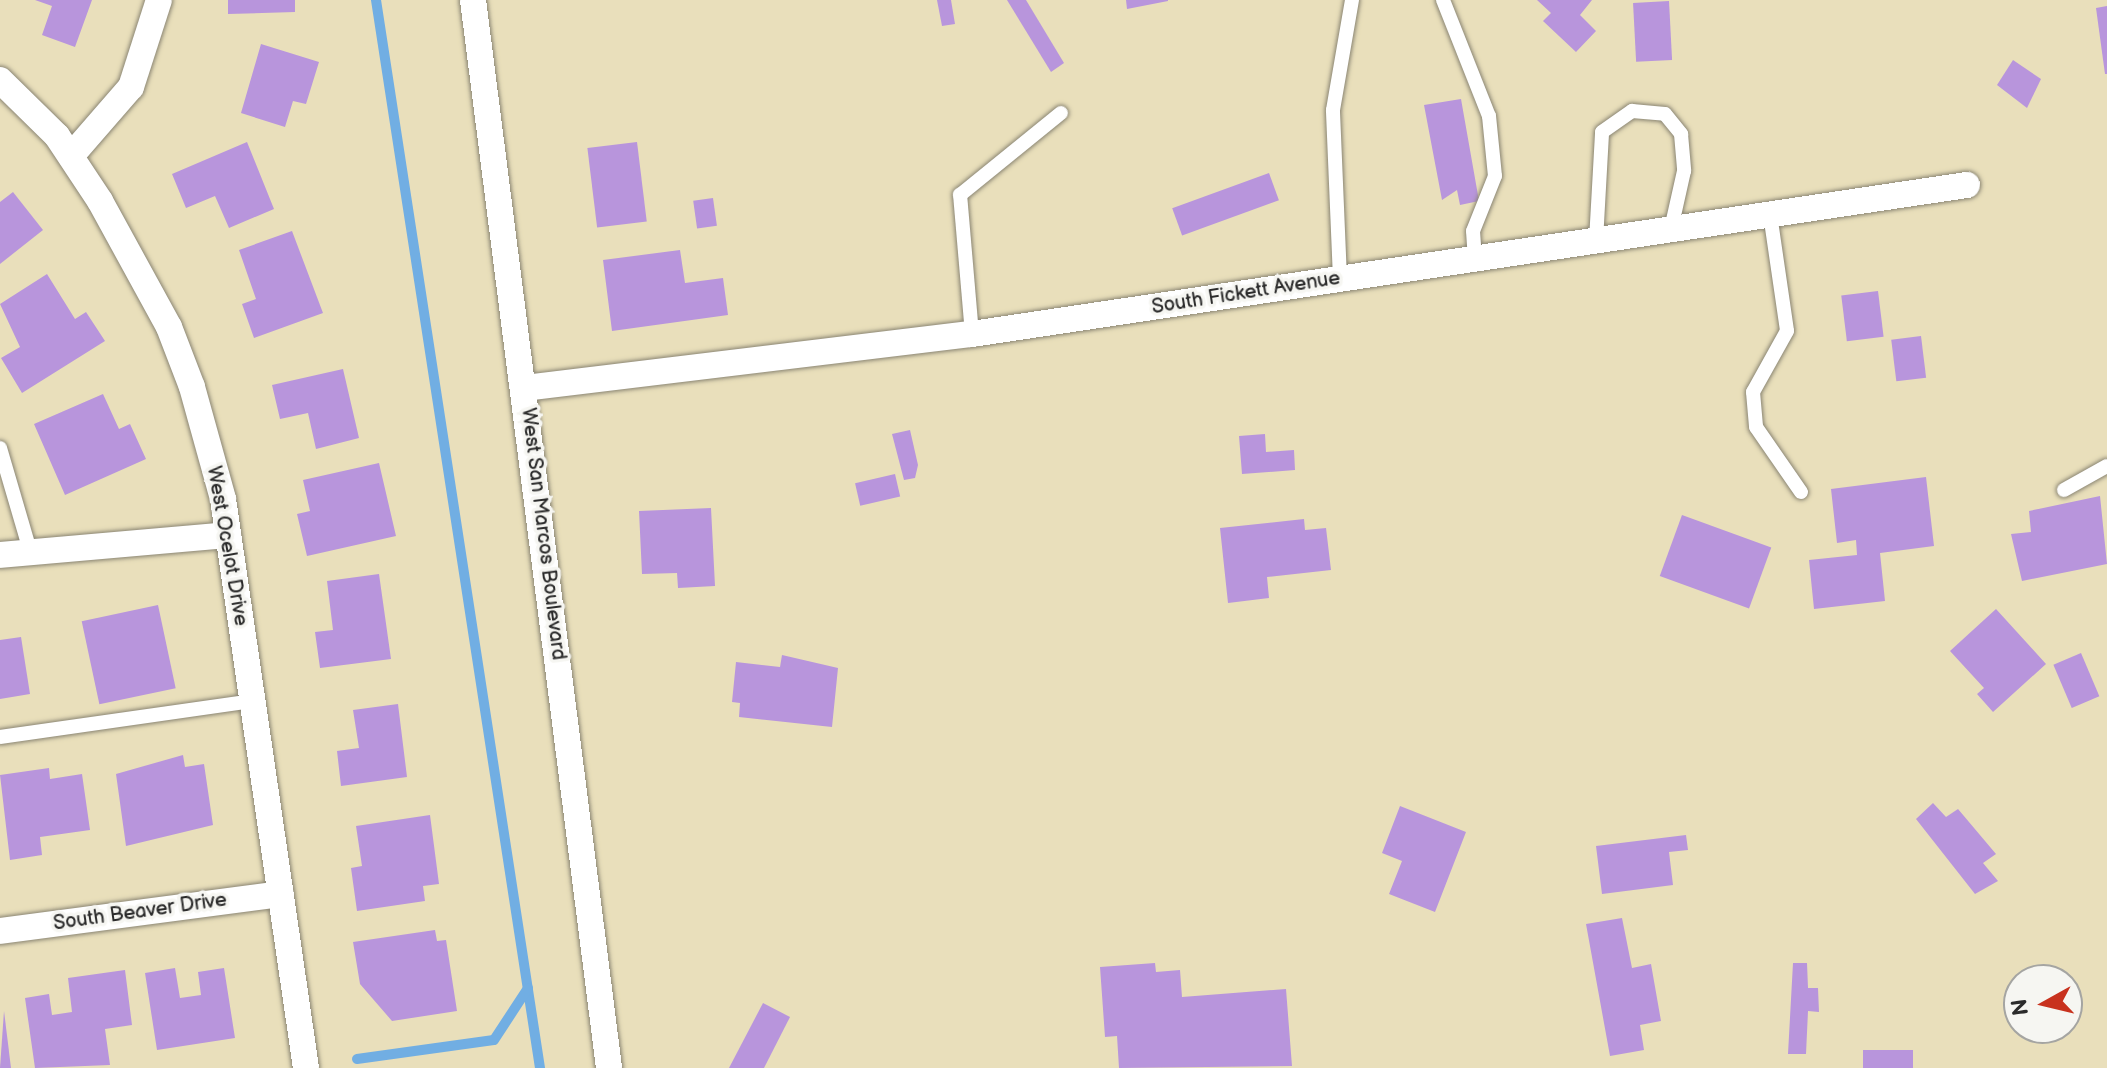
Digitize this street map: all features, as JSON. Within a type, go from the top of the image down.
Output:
[{"type":"street","points":[[71,156],[131,87],[159,0]]},
{"type":"street","name":"West San Marcos Boulevard","points":[[473,0],[609,1068]]},
{"type":"street","name":"West Ocelot Drive","points":[[0,80],[71,156],[169,327],[228,535],[306,1068]]},
{"type":"street","name":"South Fickett Avenue","points":[[524,388],[972,334],[1967,185]]},
{"type":"street","points":[[0,555],[228,535]]},
{"type":"street","name":"South Beaver Drive","points":[[0,931],[281,894]]},
{"type":"lane","points":[[1340,279],[1333,110],[1352,0]]},
{"type":"lane","points":[[1443,0],[1489,116],[1495,176],[1473,231],[1475,258]]},
{"type":"lane","points":[[1596,241],[1602,132],[1632,111],[1665,114],[1681,134],[1684,171],[1671,229]]},
{"type":"lane","points":[[972,334],[960,195],[1061,113]]},
{"type":"lane","points":[[1770,214],[1787,331],[1753,392],[1756,427],[1801,492]]},
{"type":"lane","points":[[0,448],[31,554]]},
{"type":"lane","points":[[2064,490],[2107,466]]},
{"type":"lane","points":[[0,737],[253,701]]},
{"type":"building","points":[[35,0],[92,0],[75,47],[42,35],[52,6]]},
{"type":"building","points":[[228,0],[295,0],[295,12],[228,14]]},
{"type":"building","points":[[937,0],[951,0],[955,24],[942,26]]},
{"type":"building","points":[[1007,0],[1026,0],[1064,63],[1051,72]]},
{"type":"building","points":[[1126,0],[1168,0],[1168,1],[1127,9]]},
{"type":"building","points":[[1537,0],[1592,0],[1580,15],[1596,31],[1576,52],[1543,21],[1551,13]]},
{"type":"building","points":[[1669,1],[1672,60],[1636,62],[1633,3]]},
{"type":"building","points":[[2107,6],[2107,74],[2105,74],[2096,8]]},
{"type":"building","points":[[261,44],[319,62],[306,104],[293,101],[285,127],[241,113]]},
{"type":"building","points":[[2013,60],[2041,79],[2027,108],[1997,85]]},
{"type":"building","points":[[1461,99],[1479,201],[1460,205],[1457,190],[1442,200],[1424,105]]},
{"type":"building","points":[[247,142],[274,209],[229,228],[215,196],[186,208],[172,174]]},
{"type":"building","points":[[637,142],[647,221],[597,227],[587,148]]},
{"type":"building","points":[[1269,173],[1279,200],[1182,235],[1172,208]]},
{"type":"building","points":[[13,192],[43,230],[0,264],[0,202]]},
{"type":"building","points":[[713,198],[717,226],[697,229],[693,201]]},
{"type":"building","points":[[292,231],[323,313],[254,338],[242,304],[256,299],[239,250]]},
{"type":"building","points":[[680,250],[685,283],[723,278],[728,315],[612,331],[603,260]]},
{"type":"building","points":[[47,274],[75,319],[86,312],[105,341],[22,393],[1,358],[20,347],[0,304]]},
{"type":"building","points":[[1878,291],[1884,337],[1847,341],[1841,296]]},
{"type":"building","points":[[1921,336],[1926,378],[1896,381],[1891,340]]},
{"type":"building","points":[[343,369],[359,438],[316,449],[308,413],[280,419],[272,385]]},
{"type":"building","points":[[103,394],[119,429],[130,424],[146,459],[65,495],[34,424]]},
{"type":"building","points":[[910,430],[918,465],[915,478],[904,480],[892,434]]},
{"type":"building","points":[[1265,434],[1266,452],[1294,450],[1295,470],[1242,474],[1239,436]]},
{"type":"building","points":[[379,463],[396,536],[307,556],[297,514],[310,511],[303,480]]},
{"type":"building","points":[[895,474],[900,496],[860,506],[855,483]]},
{"type":"building","points":[[1926,477],[1934,546],[1880,553],[1885,601],[1814,609],[1809,560],[1857,555],[1856,540],[1837,543],[1831,489]]},
{"type":"building","points":[[2100,496],[2107,564],[2022,581],[2011,534],[2031,532],[2029,511]]},
{"type":"building","points":[[711,508],[715,586],[678,588],[677,573],[642,574],[639,511]]},
{"type":"building","points":[[1682,515],[1771,547],[1749,609],[1660,576]]},
{"type":"building","points":[[1304,519],[1305,530],[1326,528],[1331,570],[1267,577],[1269,598],[1228,603],[1220,528]]},
{"type":"building","points":[[379,574],[391,659],[320,668],[315,632],[333,630],[327,581]]},
{"type":"building","points":[[158,605],[176,688],[99,704],[82,621]]},
{"type":"building","points":[[1996,609],[2046,664],[1993,712],[1977,694],[1984,688],[1950,651]]},
{"type":"building","points":[[21,637],[30,694],[0,699],[0,640]]},
{"type":"building","points":[[2081,653],[2099,696],[2072,708],[2053,665]]},
{"type":"building","points":[[782,655],[838,668],[832,727],[739,717],[740,703],[732,702],[736,662],[780,667]]},
{"type":"building","points":[[398,704],[407,777],[341,786],[337,751],[359,748],[353,710]]},
{"type":"building","points":[[183,755],[185,767],[204,764],[213,825],[126,846],[116,774]]},
{"type":"building","points":[[49,768],[50,779],[82,774],[90,830],[40,837],[42,855],[10,860],[0,775]]},
{"type":"building","points":[[1933,803],[1946,817],[1958,809],[1996,854],[1983,863],[1998,881],[1975,894],[1916,819]]},
{"type":"building","points":[[1400,806],[1466,832],[1435,912],[1389,894],[1402,861],[1382,853]]},
{"type":"building","points":[[430,815],[439,884],[423,886],[425,901],[357,911],[351,868],[362,866],[356,826]]},
{"type":"building","points":[[1686,835],[1688,850],[1669,852],[1673,885],[1602,894],[1596,846]]},
{"type":"building","points":[[1622,918],[1632,968],[1651,964],[1661,1021],[1640,1025],[1644,1050],[1610,1056],[1586,924]]},
{"type":"building","points":[[435,930],[437,941],[446,940],[457,1011],[392,1021],[360,984],[353,942]]},
{"type":"building","points":[[1155,963],[1156,972],[1180,970],[1182,997],[1286,989],[1292,1066],[1119,1068],[1117,1036],[1105,1037],[1100,967]]},
{"type":"building","points":[[1793,963],[1807,963],[1808,988],[1818,988],[1819,1012],[1808,1011],[1806,1054],[1788,1054]]},
{"type":"building","points":[[175,968],[180,998],[201,995],[198,972],[224,968],[235,1038],[157,1050],[145,973]]},
{"type":"building","points":[[125,970],[132,1025],[105,1029],[110,1065],[35,1068],[25,998],[49,994],[52,1015],[72,1012],[68,978]]},
{"type":"building","points":[[763,1003],[790,1017],[764,1068],[729,1068]]},
{"type":"building","points":[[4,1011],[11,1068],[0,1068]]},
{"type":"building","points":[[1863,1050],[1913,1050],[1913,1068],[1863,1068]]},
{"type":"waterway","points":[[376,0],[540,1068]]},
{"type":"waterway","points":[[357,1059],[494,1040],[528,988]]}]
